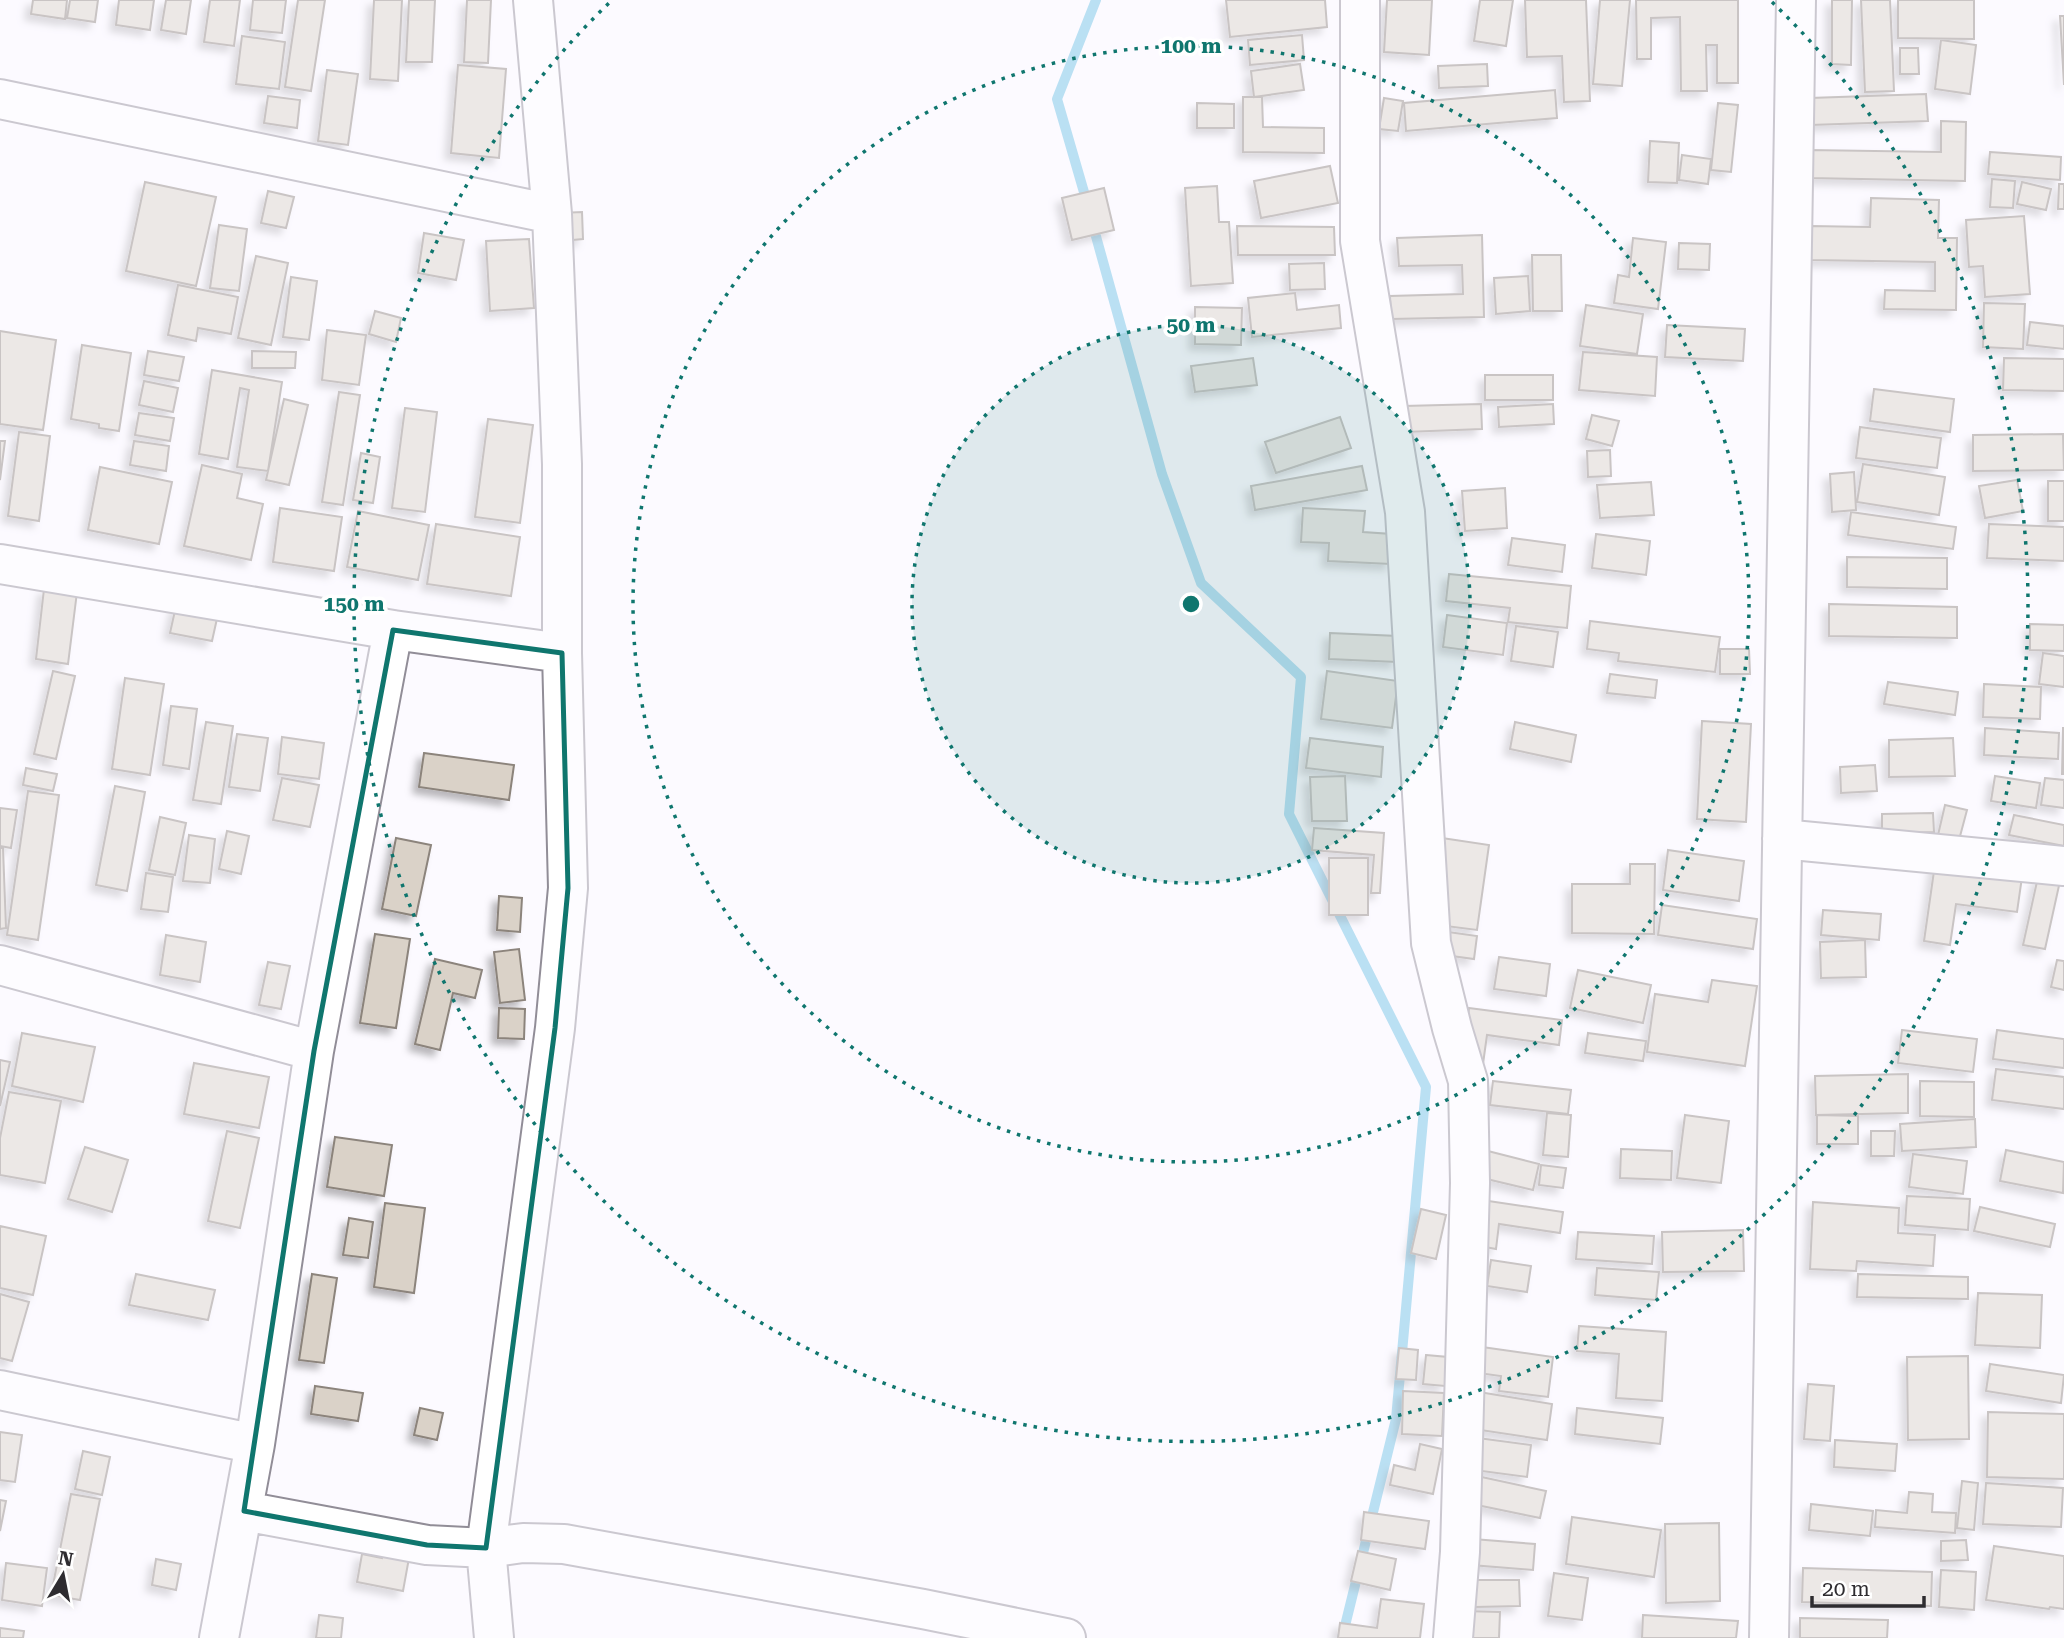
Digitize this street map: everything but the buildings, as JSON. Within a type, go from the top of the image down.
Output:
[{"type":"street","points":[[494,1638],[486,1548],[555,1028],[568,888],[562,653],[562,464],[552,214],[533,0]]},
{"type":"street","points":[[1360,0],[1360,241],[1405,512],[1431,943],[1468,1081],[1469,1182],[1460,1552],[1453,1638]]},
{"type":"street","points":[[1769,1638],[1796,0]]},
{"type":"street","points":[[0,99],[552,214]]},
{"type":"street","points":[[0,564],[393,630],[562,653]]},
{"type":"street","points":[[219,1638],[255,1444],[314,1051],[393,630]]},
{"type":"street","points":[[1782,839],[2064,866]]},
{"type":"street","points":[[0,965],[314,1051]]},
{"type":"street","points":[[0,1390],[255,1444]]},
{"type":"street","points":[[244,1511],[427,1545],[486,1548],[523,1543],[564,1544],[923,1609],[1066,1638]]},
{"type":"highlighted area","points":[[393,630],[562,653],[568,888],[555,1028],[486,1548],[427,1545],[244,1511],[314,1051]]},
{"type":"waterway","points":[[1088,206],[1057,99],[1096,0]]},
{"type":"waterway","points":[[1092,222],[1162,474],[1201,583],[1301,677],[1289,814],[1426,1087],[1396,1419],[1342,1638]]}]
